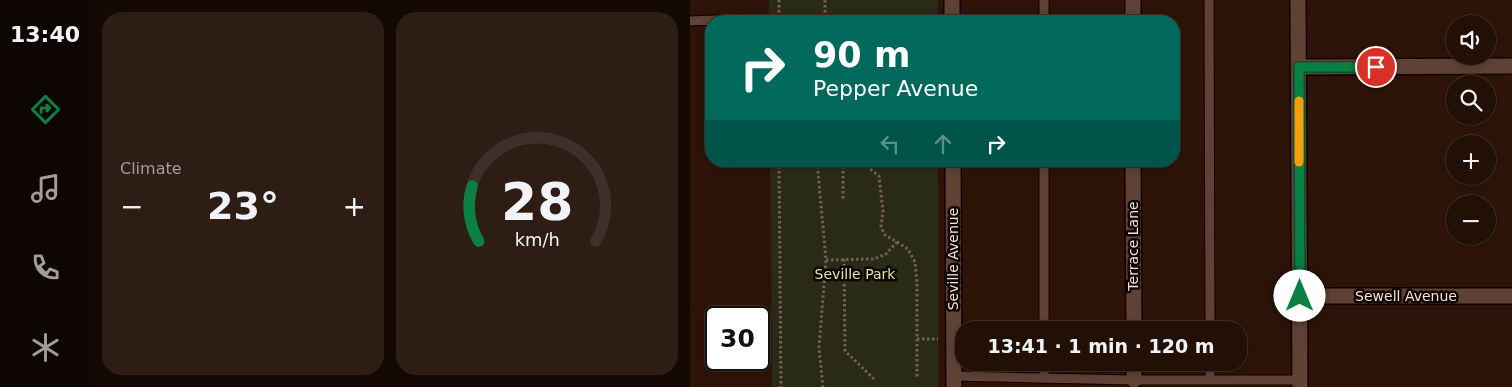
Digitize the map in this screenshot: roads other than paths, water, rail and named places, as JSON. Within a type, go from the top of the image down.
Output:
[{"type":"street","points":[[952,0],[952,15]]},
{"type":"street","points":[[1133,0],[1133,15]]},
{"type":"street","points":[[1298,0],[1300,383]]},
{"type":"street","points":[[1299,67],[1512,66]]},
{"type":"street","name":"Seville Avenue","points":[[953,167],[954,382]]},
{"type":"street","name":"Terrace Lane","points":[[1133,167],[1134,321]]},
{"type":"street","name":"Sewell Avenue","points":[[1300,296],[1512,296]]},
{"type":"street","points":[[1134,371],[1134,380]]},
{"type":"lane","points":[[1044,0],[1044,15]]},
{"type":"lane","points":[[1209,0],[1210,321]]},
{"type":"lane","points":[[690,21],[705,20]]},
{"type":"lane","points":[[1044,167],[1044,321]]},
{"type":"lane","points":[[1044,371],[1044,378]]},
{"type":"lane","points":[[1210,371],[1210,379]]},
{"type":"lane","points":[[954,382],[1044,378],[1210,379],[1300,383]]},
{"type":"park label","name":"Seville Park","points":[[855,274]]}]
